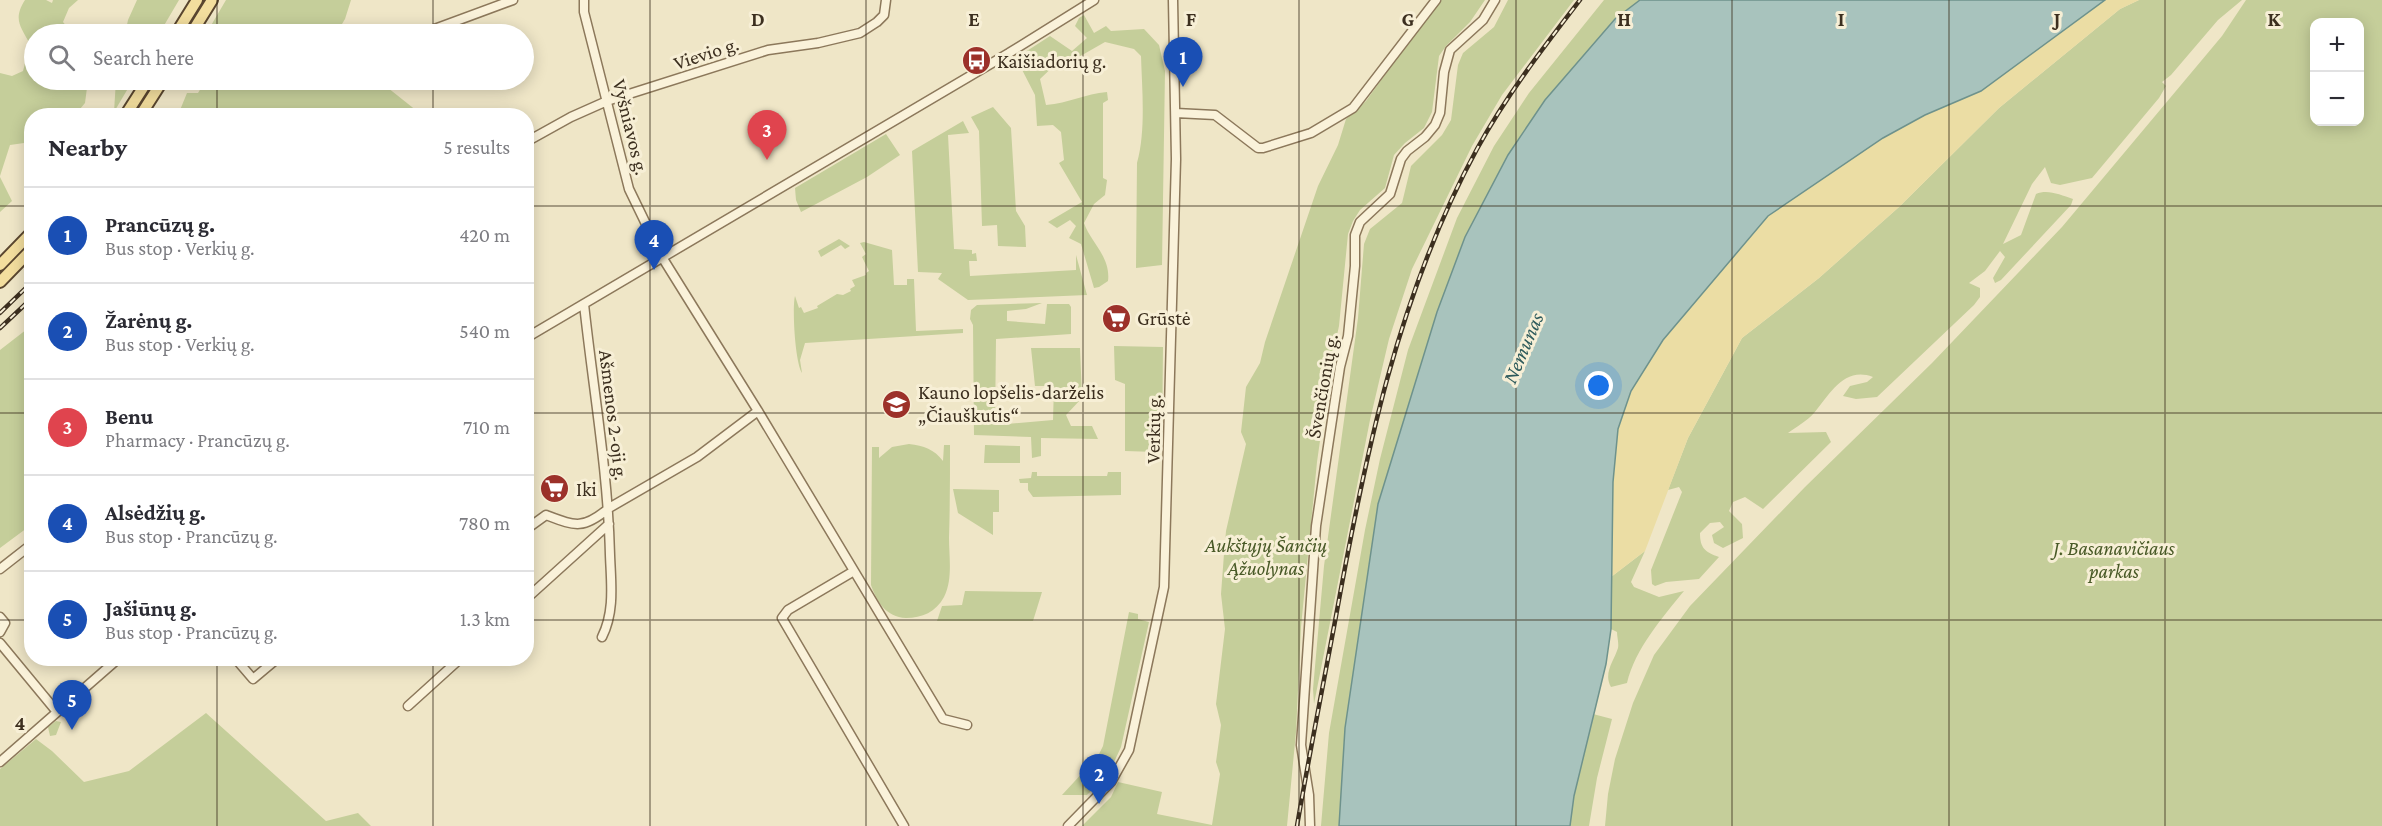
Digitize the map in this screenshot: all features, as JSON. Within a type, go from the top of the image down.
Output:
[{"type":"main road","points":[[182,24],[197,0]]},
{"type":"main road","points":[[196,24],[212,0]]},
{"type":"main road","points":[[130,108],[142,90]]},
{"type":"main road","points":[[145,108],[157,90]]},
{"type":"main road","points":[[0,265],[24,240]]},
{"type":"main road","points":[[0,282],[24,257]]},
{"type":"street","points":[[448,24],[513,0]]},
{"type":"street","name":"Vyšniavos g.","points":[[584,0],[584,12],[629,189],[662,257],[759,411],[943,719],[967,725]]},
{"type":"street","name":"Vievio g.","points":[[534,138],[571,117],[607,101],[768,50],[818,43],[860,33],[884,15],[886,0]]},
{"type":"street","points":[[534,333],[989,66],[1094,0]]},
{"type":"street","points":[[1176,113],[1215,115],[1258,148],[1311,134],[1353,108],[1436,0]]},
{"type":"street","name":"Švenčionių g.","points":[[1310,826],[1309,795],[1301,745],[1316,526],[1340,367],[1348,336],[1355,235],[1360,222],[1390,194],[1401,159],[1435,125],[1440,114],[1444,72],[1450,50],[1483,20],[1495,0]]},
{"type":"street","name":"Verkių g.","points":[[1068,826],[1111,782],[1129,750],[1162,601],[1168,488],[1176,113],[1171,2]]},
{"type":"street","name":"Ašmenos 2-oji g.","points":[[584,304],[609,508],[611,607],[602,637]]},
{"type":"street","points":[[534,524],[546,515],[574,525],[596,518],[609,508],[697,457],[759,411]]},
{"type":"street","points":[[534,592],[609,524]]},
{"type":"street","points":[[0,569],[24,550]]},
{"type":"street","points":[[854,571],[788,610],[782,618],[904,826]]},
{"type":"street","points":[[0,617],[5,622],[0,632]]},
{"type":"street","points":[[0,643],[57,712]]},
{"type":"street","points":[[0,762],[110,666]]},
{"type":"street","points":[[242,666],[253,679],[268,666]]},
{"type":"street","points":[[408,706],[452,666]]},
{"type":"green space","points":[[25,0],[46,0],[52,3],[53,0],[78,0],[69,8],[63,22],[65,24],[24,24],[24,33],[19,22],[21,7]]},
{"type":"green space","points":[[137,0],[179,0],[165,24],[127,24]]},
{"type":"green space","points":[[226,0],[351,0],[342,24],[212,24]]},
{"type":"green space","name":"Aukštųjų Šančių Ąžuolynas","points":[[1439,0],[1485,0],[1470,22],[1439,56],[1432,112],[1424,128],[1394,155],[1385,188],[1360,210],[1348,234],[1339,326],[1331,363],[1317,462],[1301,627],[1296,732],[1287,826],[1082,826],[1111,797],[1118,782],[1162,792],[1157,814],[1212,825],[1220,774],[1216,762],[1221,725],[1216,704],[1225,629],[1221,594],[1224,554],[1226,531],[1246,444],[1241,432],[1246,387],[1260,363],[1318,186],[1338,145],[1346,119],[1366,101]]},
{"type":"green space","points":[[1508,0],[1574,0],[1502,95],[1472,146],[1412,269],[1389,339],[1370,420],[1314,704],[1313,689],[1324,566],[1358,318],[1364,244],[1370,229],[1402,203],[1411,166],[1442,135],[1451,120],[1458,65],[1463,53],[1494,27]]},
{"type":"green space","points":[[1604,0],[1640,0],[1615,19],[1545,100],[1508,155],[1465,237],[1437,312],[1378,504],[1345,728],[1339,826],[1321,826],[1329,733],[1365,530],[1380,459],[1408,350],[1457,218],[1494,146],[1529,93]]},
{"type":"green space","points":[[2139,0],[2242,0],[2218,20],[2171,75],[2162,82],[2166,86],[2159,98],[2092,178],[2060,185],[2051,183],[2045,167],[2032,184],[2003,244],[2021,235],[2036,194],[2050,192],[2059,194],[2073,199],[2071,205],[2001,280],[1995,283],[1993,278],[2005,257],[2000,251],[1985,271],[1969,283],[1980,288],[1980,297],[1974,305],[1877,397],[1856,399],[1843,396],[1850,386],[1867,382],[1873,377],[1854,375],[1832,390],[1811,416],[1788,433],[1826,432],[1831,442],[1763,509],[1745,497],[1733,502],[1729,511],[1742,524],[1743,538],[1723,548],[1714,543],[1712,535],[1724,527],[1720,522],[1710,523],[1700,533],[1702,546],[1719,557],[1699,579],[1666,582],[1655,586],[1652,584],[1651,570],[1682,492],[1679,487],[1668,490],[1688,438],[1742,338],[1819,278],[1899,207],[1999,108],[2120,9]]},
{"type":"green space","name":"J. Basanavičiaus parkas","points":[[2246,0],[2382,0],[2382,826],[1605,826],[1615,759],[1633,703],[1654,655],[1690,606],[1805,487],[1932,363],[2062,227],[2222,36]]},
{"type":"green space","points":[[1084,15],[1094,33],[1106,26],[1111,31],[1144,29],[1159,45],[1165,71],[1162,265],[1136,268],[1137,163],[1140,150],[1143,96],[1141,56],[1134,49],[1105,42],[1070,62],[1068,56],[1059,61],[1040,79],[1046,105],[1107,92],[1108,100],[1103,103],[1103,178],[1107,180],[1105,195],[1094,204],[1084,223],[1104,257],[1108,272],[1108,281],[1094,288],[1081,244],[1069,238],[1076,226],[1070,220],[1057,228],[1048,222],[1082,202],[1059,163],[1064,160],[1061,132],[1053,125],[1037,126],[1035,95],[1016,58],[1050,36],[1072,51],[1087,38],[1075,26],[1079,18]]},
{"type":"green space","points":[[24,67],[24,90],[87,90],[85,103],[81,108],[24,108],[24,143],[10,145],[0,176],[0,73],[12,76],[23,71]]},
{"type":"green space","points":[[115,90],[127,90],[116,108],[114,108]]},
{"type":"green space","points":[[200,90],[391,90],[413,108],[181,108],[187,93],[198,93]]},
{"type":"green space","points":[[993,107],[1011,128],[1016,211],[1025,226],[1026,247],[998,246],[997,225],[982,226],[979,131],[971,117]]},
{"type":"green space","points":[[963,121],[969,133],[948,135],[954,249],[972,250],[972,254],[976,253],[977,261],[969,261],[970,276],[1076,270],[1076,255],[1087,295],[968,300],[938,279],[942,273],[918,272],[912,151]]},
{"type":"green space","points":[[886,134],[900,155],[867,177],[801,212],[796,200],[795,188]]},
{"type":"green space","points":[[0,177],[12,201],[0,212]]},
{"type":"green space","points":[[839,239],[850,246],[845,249],[841,245],[821,257],[818,251]]},
{"type":"green space","points":[[864,242],[892,250],[894,285],[907,285],[907,279],[914,279],[916,331],[963,329],[963,333],[805,343],[800,360],[802,373],[795,335],[795,296],[799,308],[801,307],[804,313],[818,308],[817,306],[837,294],[843,295],[851,291],[850,289],[855,286],[852,280],[866,275],[869,271],[862,257],[866,254],[860,243]]},
{"type":"green space","points":[[1042,303],[1026,309],[1007,311],[1007,321],[1045,324],[1047,304],[1069,304],[1071,334],[996,339],[995,425],[1053,420],[1054,386],[1035,386],[1031,348],[1080,348],[1082,398],[1066,415],[1071,426],[1092,426],[1098,439],[1041,438],[1041,456],[1032,458],[1031,437],[974,435],[973,325],[970,319],[971,310],[977,305]]},
{"type":"green space","points":[[24,331],[24,530],[0,548],[0,350]]},
{"type":"green space","points":[[1114,346],[1163,347],[1162,448],[1156,452],[1125,451],[1125,384],[1115,380]]},
{"type":"green space","points":[[909,444],[928,449],[943,461],[944,445],[950,445],[950,568],[947,590],[937,607],[918,617],[906,618],[893,615],[883,608],[871,585],[872,447],[879,447],[879,458],[892,447]]},
{"type":"green space","points":[[985,445],[1020,446],[1020,463],[984,463]]},
{"type":"green space","points":[[1032,472],[1037,472],[1037,476],[1107,476],[1108,472],[1121,472],[1121,495],[1033,497],[1028,490],[1028,483],[1020,483],[1019,479],[1031,478]]},
{"type":"green space","points":[[953,489],[999,490],[999,512],[993,512],[993,535],[958,513]]},
{"type":"green space","points":[[1645,551],[1631,582],[1634,587],[1659,597],[1684,591],[1643,646],[1627,683],[1611,687],[1608,677],[1618,644],[1617,632],[1611,629],[1611,577]]},
{"type":"green space","points":[[965,591],[1042,592],[1033,621],[937,621],[942,606],[962,605]]},
{"type":"green space","points":[[1129,612],[1138,614],[1138,619],[1149,622],[1121,747],[1109,773],[1087,795],[1062,795],[1098,756],[1103,746]]},
{"type":"green space","points":[[206,713],[326,821],[358,813],[371,826],[0,826],[0,769],[36,739],[84,782],[129,771]]},
{"type":"green space","points":[[1593,714],[1612,719],[1597,778],[1589,826],[1570,826],[1574,796]]},
{"type":"green space","points":[[56,721],[61,722],[56,735],[50,736],[48,727]]},
{"type":"sand","points":[[2105,0],[2139,0],[2120,9],[1999,108],[1899,207],[1819,278],[1742,338],[1688,438],[1645,551],[1611,577],[1613,482],[1618,429],[1631,391],[1663,340],[1768,216],[1883,138],[1925,115],[1981,91]]},
{"type":"water","name":"Nemunas","points":[[1640,0],[2105,0],[1981,91],[1925,115],[1883,138],[1768,216],[1663,340],[1631,391],[1618,429],[1613,482],[1611,629],[1606,664],[1574,796],[1570,826],[1339,826],[1345,728],[1378,504],[1437,312],[1465,237],[1508,155],[1545,100],[1615,19]]},
{"type":"railway","points":[[1297,826],[1359,496],[1405,318],[1449,204],[1488,129],[1539,54],[1580,0]]},
{"type":"railway","points":[[0,313],[24,290]]},
{"type":"railway","points":[[0,328],[24,306]]},
{"type":"place","name":"Kaišiadorių g.","points":[[976,61]]},
{"type":"place","name":"Prancūzų g.","points":[[1183,87]]},
{"type":"place","name":"Benu","points":[[767,160]]},
{"type":"place","name":"Alsėdžių g.","points":[[654,270]]},
{"type":"place","name":"Grūstė","points":[[1116,318]]},
{"type":"place","name":"Kauno lopšelis-darželis „Čiauškutis“","points":[[897,404]]},
{"type":"place","name":"Iki","points":[[555,489]]},
{"type":"place","name":"Jašiūnų g.","points":[[72,730]]},
{"type":"place","name":"Žarėnų g.","points":[[1099,804]]}]
